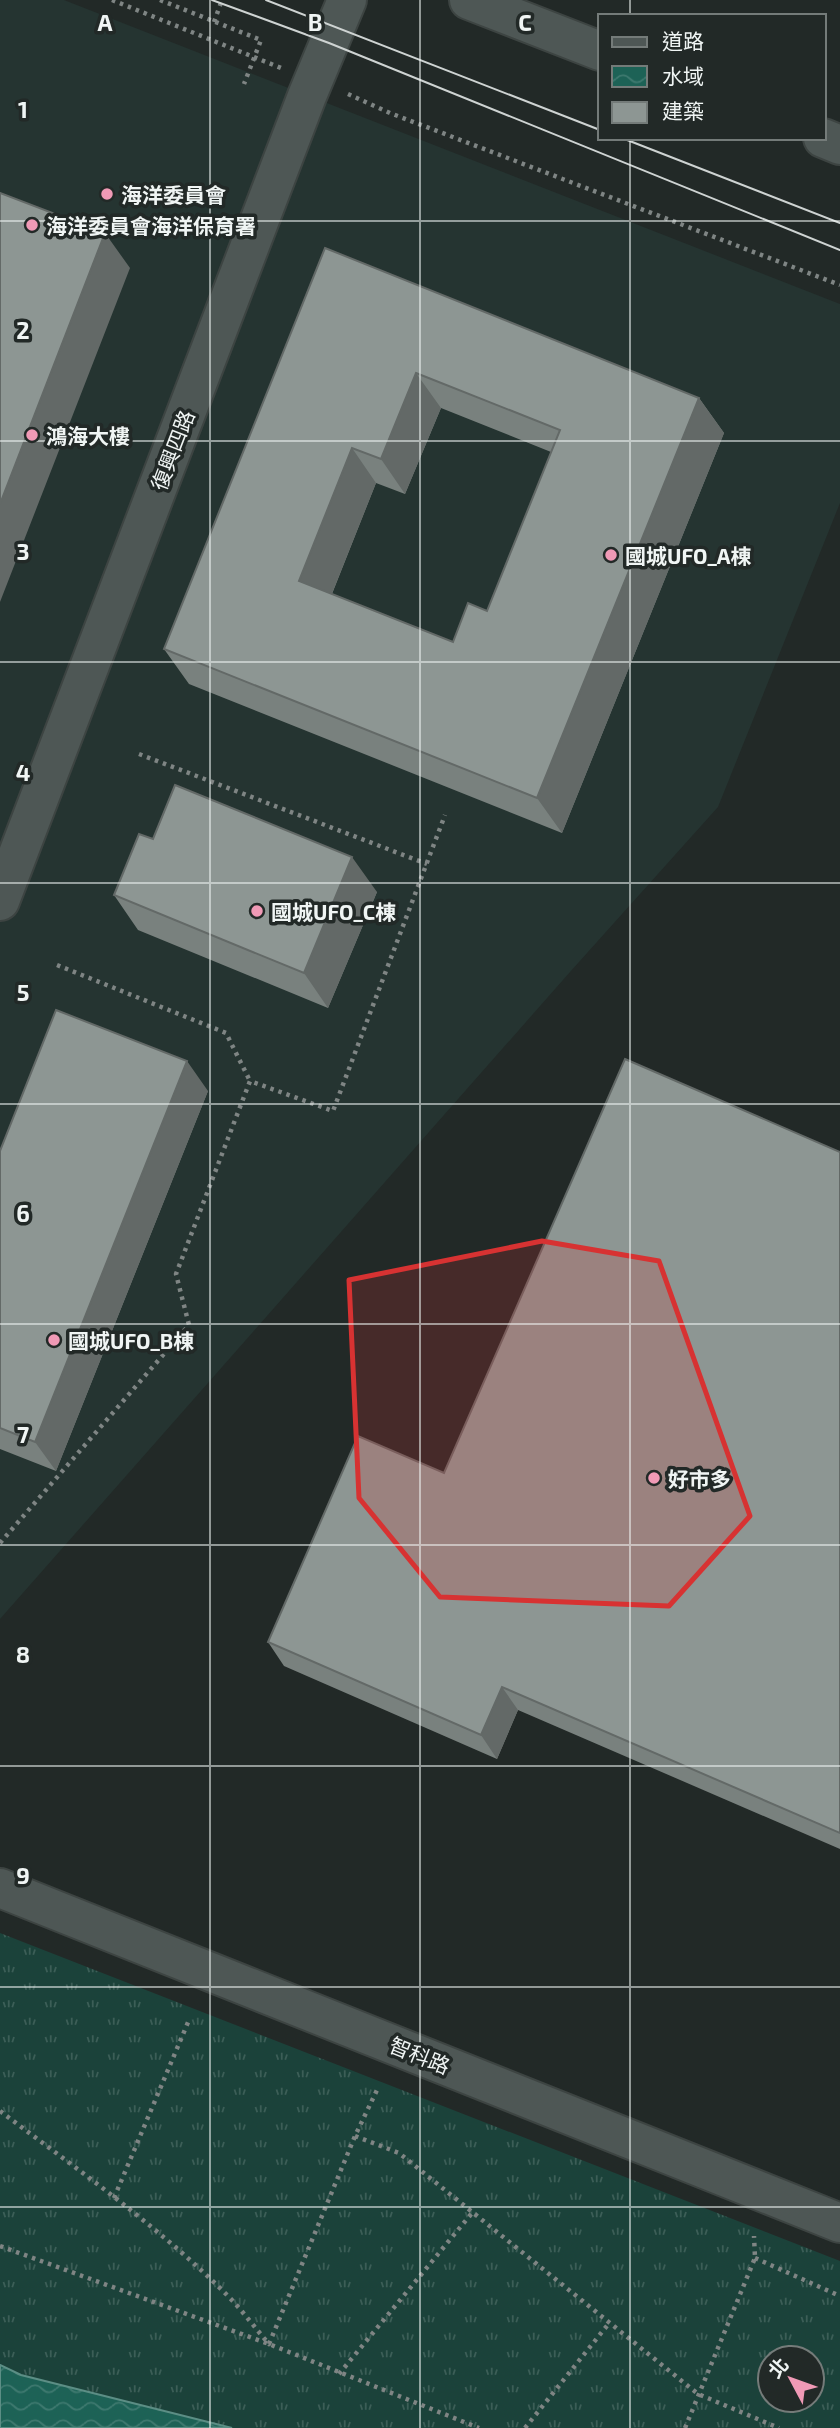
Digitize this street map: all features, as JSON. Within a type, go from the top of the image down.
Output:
[{"type":"street","name":"復興四路","points":[[0,901],[307,96],[347,0]]},
{"type":"street","points":[[469,0],[598,50]]},
{"type":"street","name":"智科路","points":[[0,1888],[840,2222]]},
{"type":"path","points":[[112,0],[255,58]]},
{"type":"path","points":[[160,0],[261,40],[244,84]]},
{"type":"path","points":[[214,22],[222,0]]},
{"type":"path","points":[[390,113],[840,285]]},
{"type":"path","points":[[139,754],[427,864]]},
{"type":"path","points":[[57,965],[226,1033],[250,1081],[333,1111],[445,815]]},
{"type":"path","points":[[0,1543],[189,1325],[176,1274],[250,1081]]},
{"type":"path","points":[[114,2198],[188,2020]]},
{"type":"path","points":[[269,2344],[355,2136],[377,2090]]},
{"type":"path","points":[[0,2110],[181,2253],[228,2296],[269,2344]]},
{"type":"path","points":[[355,2136],[400,2153],[698,2394],[779,2428]]},
{"type":"path","points":[[339,2374],[472,2213]]},
{"type":"path","points":[[685,2428],[755,2258],[754,2236]]},
{"type":"path","points":[[0,2246],[269,2344],[479,2428]]},
{"type":"path","points":[[755,2258],[840,2296]]},
{"type":"path","points":[[525,2428],[610,2322]]},
{"type":"highlighted area","points":[[542,1241],[659,1261],[750,1516],[669,1606],[440,1597],[359,1498],[349,1280]]},
{"type":"shaded area","points":[[0,0],[64,0],[840,304],[840,503],[718,807],[0,1619]]},
{"type":"green space","points":[[0,1933],[840,2261],[840,2428],[232,2428],[21,2375],[0,2365]]},
{"type":"water","points":[[0,2365],[21,2375],[232,2428],[0,2428]]},
{"type":"building","points":[[0,193],[105,233],[0,504]]},
{"type":"building","name":"國城UFO_A棟","points":[[325,248],[699,398],[537,798],[164,649]],"holes":[[[416,373],[560,430],[487,611],[468,603],[453,642],[299,581],[352,448],[381,459]]]},
{"type":"building","name":"國城UFO_C棟","points":[[175,785],[352,857],[304,973],[114,895],[139,834],[153,839]]},
{"type":"building","name":"國城UFO_B棟","points":[[56,1010],[187,1061],[35,1442],[0,1428],[0,1151]]},
{"type":"building","name":"好市多","points":[[625,1059],[840,1152],[840,1833],[502,1687],[481,1735],[268,1642],[358,1436],[444,1473]]},
{"type":"tram line","points":[[212,0],[329,43],[840,250]]},
{"type":"tram line","points":[[266,0],[598,129]]},
{"type":"tram line","points":[[627,140],[840,223]]},
{"type":"place","name":"海洋委員會","points":[[107,194]]},
{"type":"place","name":"海洋委員會海洋保育署","points":[[32,225]]},
{"type":"place","name":"鴻海大樓","points":[[32,435]]},
{"type":"place","name":"國城UFO_A棟","points":[[611,555]]},
{"type":"place","name":"國城UFO_C棟","points":[[257,911]]},
{"type":"place","name":"國城UFO_B棟","points":[[54,1340]]},
{"type":"place","name":"好市多","points":[[654,1478]]}]
